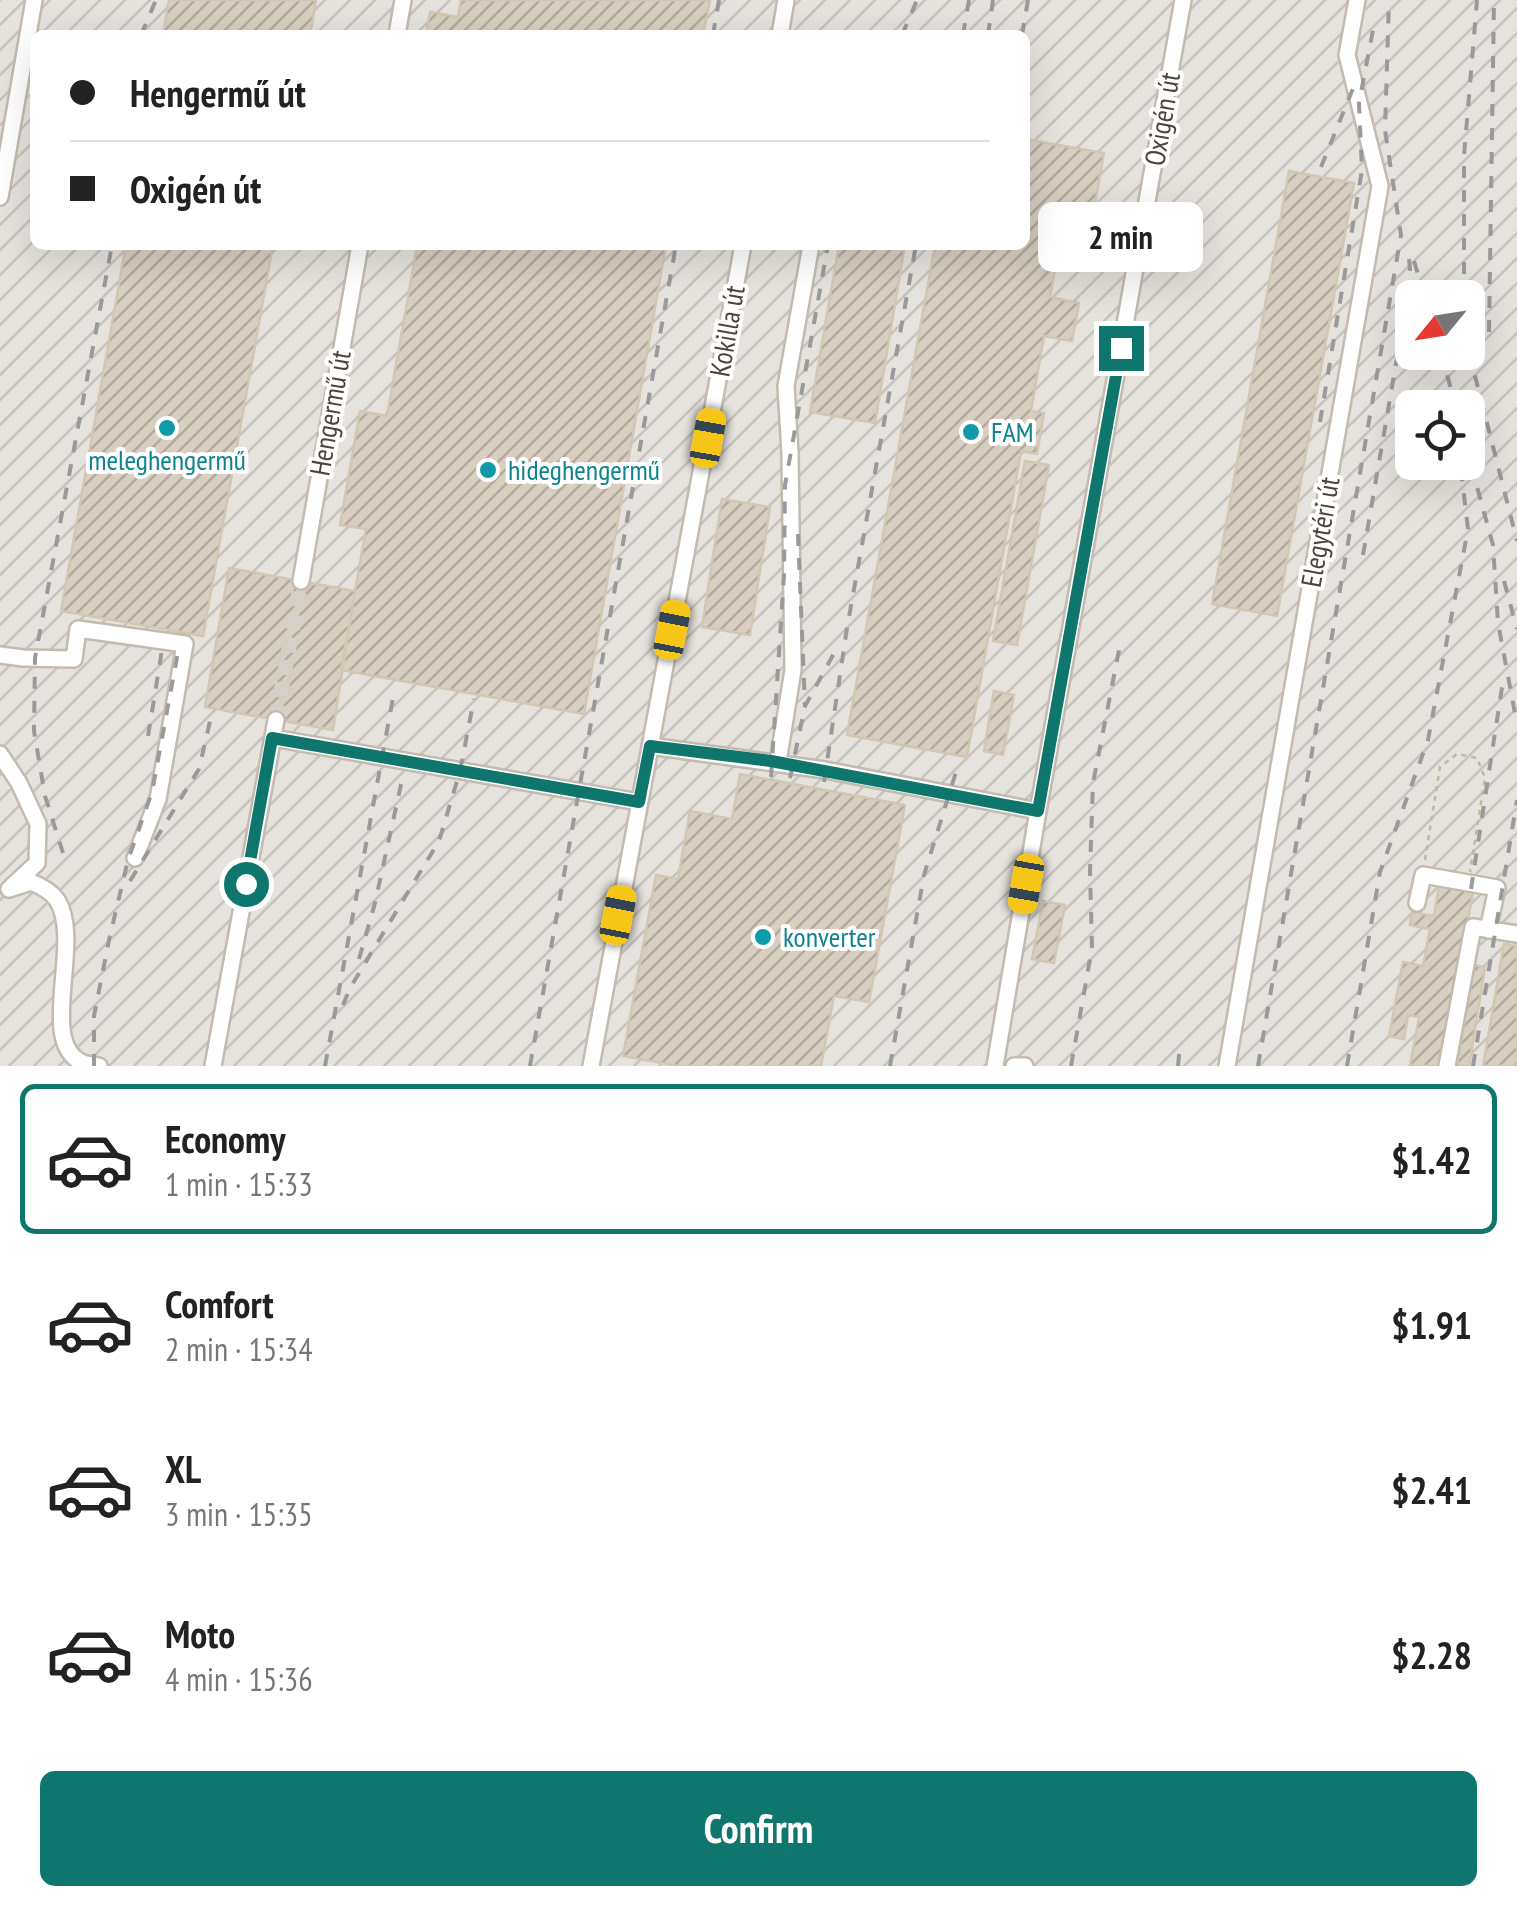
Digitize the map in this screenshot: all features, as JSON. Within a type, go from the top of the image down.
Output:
[{"type":"lane","points":[[0,196],[34,0]]},
{"type":"lane","points":[[398,30],[403,0]]},
{"type":"lane","points":[[781,30],[786,0]]},
{"type":"lane","name":"Oxigén út","points":[[994,1066],[1183,0]]},
{"type":"lane","name":"Elegytéri út","points":[[1227,1066],[1380,186],[1347,55],[1357,0]]},
{"type":"lane","name":"Hengermű út","points":[[301,581],[359,250]]},
{"type":"lane","name":"Kokilla út","points":[[591,1066],[742,250]]},
{"type":"lane","points":[[778,762],[793,670],[786,386],[810,250]]},
{"type":"lane","points":[[0,655],[74,658],[78,629],[185,644],[158,798],[135,858]]},
{"type":"lane","points":[[213,1066],[276,720]]},
{"type":"lane","points":[[272,738],[639,802]]},
{"type":"lane","points":[[650,746],[778,762],[1038,811]]},
{"type":"lane","points":[[0,754],[20,783],[38,824],[37,862],[5,891]]},
{"type":"lane","points":[[1417,903],[1423,875],[1497,888],[1488,930]]},
{"type":"lane","points":[[5,891],[31,882],[56,899],[66,921],[63,1042],[82,1062],[99,1066]]},
{"type":"lane","points":[[1447,1066],[1473,928],[1517,934]]},
{"type":"lane","points":[[1014,1066],[1025,1066]]},
{"type":"path","points":[[1423,875],[1440,767],[1457,754],[1477,758],[1485,778],[1468,883]]},
{"type":"shaded area","points":[[0,0],[1517,0],[1517,1066],[0,1066]]},
{"type":"building","points":[[169,0],[316,0],[311,30],[164,30]]},
{"type":"building","points":[[461,0],[710,0],[704,30],[427,30],[430,12],[458,17]]},
{"type":"building","name":"FAM","points":[[1030,140],[1104,153],[1091,226],[1064,221],[1050,297],[1079,303],[1072,341],[1044,336],[1031,411],[1044,413],[1037,454],[1021,451],[967,757],[847,735],[934,250],[1030,250]]},
{"type":"building","points":[[1289,171],[1354,183],[1277,616],[1212,604]]},
{"type":"building","name":"meleghengermű","points":[[125,250],[272,250],[203,636],[61,611]]},
{"type":"building","name":"hideghengermű","points":[[416,250],[665,250],[584,714],[341,670],[366,529],[340,525],[360,411],[387,416]]},
{"type":"building","points":[[838,250],[904,250],[875,423],[810,412]]},
{"type":"building","points":[[1025,461],[1049,465],[1017,645],[993,641]]},
{"type":"building","points":[[722,499],[770,507],[750,635],[702,627]]},
{"type":"building","points":[[229,568],[355,591],[333,730],[205,707]]},
{"type":"building","points":[[994,691],[1014,695],[1003,755],[984,751]]},
{"type":"building","name":"konverter","points":[[740,774],[905,805],[869,1002],[834,996],[821,1066],[678,1066],[623,1056],[656,875],[678,879],[690,811],[732,819]]},
{"type":"building","points":[[1439,886],[1473,892],[1442,1066],[1410,1066],[1419,1017],[1408,1015],[1404,1039],[1389,1036],[1403,962],[1423,966],[1430,929],[1410,925],[1412,912],[1434,916]]},
{"type":"building","points":[[1043,901],[1065,905],[1054,963],[1032,959]]},
{"type":"building","points":[[1504,944],[1517,946],[1517,1066],[1483,1066]]},
{"type":"building","points":[[1474,965],[1485,967],[1469,1066],[1457,1066]]},
{"type":"tunnel","points":[[276,720],[301,581]]},
{"type":"railway","points":[[143,30],[156,0]]},
{"type":"railway","points":[[714,30],[719,0]]},
{"type":"railway","points":[[904,30],[917,0]]},
{"type":"railway","points":[[964,30],[969,0]]},
{"type":"railway","points":[[989,30],[993,0]]},
{"type":"railway","points":[[1023,30],[1028,0]]},
{"type":"railway","points":[[1258,1066],[1401,235],[1385,130],[1389,0]]},
{"type":"railway","points":[[1464,280],[1464,156],[1477,0]]},
{"type":"railway","points":[[1489,332],[1494,0]]},
{"type":"railway","points":[[1320,422],[1362,170],[1359,103],[1373,30]]},
{"type":"railway","points":[[1321,167],[1354,86]]},
{"type":"railway","points":[[1363,555],[1406,306],[1408,249]]},
{"type":"railway","points":[[63,853],[45,796],[34,731],[35,658],[111,250]]},
{"type":"railway","points":[[530,1066],[675,250]]},
{"type":"railway","points":[[771,777],[784,575],[785,485],[827,250]]},
{"type":"railway","points":[[824,782],[847,628],[915,250]]},
{"type":"railway","points":[[1414,261],[1420,280]]},
{"type":"railway","points":[[1446,370],[1451,390]]},
{"type":"railway","points":[[1474,370],[1517,541]]},
{"type":"railway","points":[[1347,1066],[1380,872],[1428,740],[1468,529],[1462,480]]},
{"type":"railway","points":[[1475,480],[1493,545],[1498,623],[1517,724]]},
{"type":"railway","points":[[798,534],[805,706]]},
{"type":"railway","points":[[1504,581],[1517,629]]},
{"type":"railway","points":[[1071,1066],[1092,948],[1093,783],[1120,645]]},
{"type":"railway","points":[[790,778],[805,706],[837,648]]},
{"type":"railway","points":[[148,736],[162,650]]},
{"type":"railway","points":[[94,1066],[94,1016],[109,940],[128,860],[152,792],[178,652]]},
{"type":"railway","points":[[1471,889],[1503,681]]},
{"type":"railway","points":[[325,1066],[393,698]]},
{"type":"railway","points":[[343,1005],[439,841],[460,771],[474,699]]},
{"type":"railway","points":[[130,881],[199,769],[211,717]]},
{"type":"railway","points":[[890,1066],[924,875],[956,772]]},
{"type":"railway","points":[[359,959],[402,780]]},
{"type":"railway","points":[[1473,1066],[1517,800]]},
{"type":"railway","points":[[1178,1066],[1180,1046]]},
{"type":"place","name":"meleghengermű","points":[[167,428]]},
{"type":"place","name":"FAM","points":[[971,432]]},
{"type":"place","name":"hideghengermű","points":[[488,470]]},
{"type":"place","name":"konverter","points":[[763,937]]},
{"type":"route","points":[[246,884],[272,738],[639,802],[650,746],[825,770],[1038,811],[1121,348]]}]
